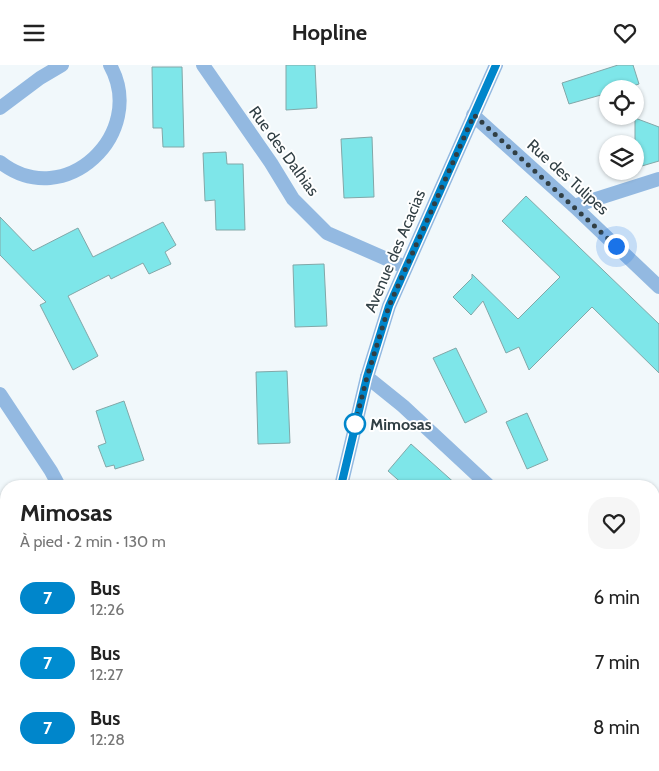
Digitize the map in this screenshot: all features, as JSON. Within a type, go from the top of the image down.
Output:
[{"type":"street","points":[[0,108],[40,78],[62,65]]},
{"type":"street","points":[[0,162],[17,173],[35,178],[60,178],[86,166],[100,152],[110,138],[116,122],[119,108],[118,95],[115,74],[110,65]]},
{"type":"street","name":"Rue des Dalhias","points":[[203,65],[271,163],[292,199],[327,233],[405,267]]},
{"type":"street","name":"Avenue des Acacias","points":[[342,480],[367,377],[389,306],[496,65]]},
{"type":"street","name":"Rue des Tulipes","points":[[474,115],[574,205],[659,287]]},
{"type":"street","points":[[574,205],[659,179]]},
{"type":"street","points":[[367,377],[403,407],[482,480]]},
{"type":"street","points":[[0,393],[56,480]]},
{"type":"building","points":[[286,65],[315,65],[317,108],[286,110]]},
{"type":"building","points":[[618,65],[633,65],[638,80],[599,80],[599,96],[569,104],[562,83]]},
{"type":"building","points":[[152,67],[182,67],[184,147],[163,147],[162,128],[153,128]]},
{"type":"building","points":[[644,121],[659,127],[659,161],[644,165],[644,135],[635,135],[635,125],[644,125]]},
{"type":"building","points":[[372,137],[374,197],[344,198],[341,139]]},
{"type":"building","points":[[226,152],[227,164],[243,164],[245,230],[216,230],[215,200],[205,201],[203,153]]},
{"type":"building","points":[[526,196],[659,324],[659,373],[592,307],[529,370],[519,347],[506,353],[483,301],[471,315],[453,297],[472,278],[472,274],[518,319],[560,277],[502,221]]},
{"type":"building","points":[[0,217],[33,251],[78,228],[93,257],[163,222],[176,245],[165,252],[171,264],[149,274],[143,263],[111,279],[109,275],[68,296],[98,356],[73,370],[40,305],[46,302],[0,255]]},
{"type":"building","points":[[324,264],[327,326],[295,327],[293,265]]},
{"type":"building","points":[[456,348],[487,412],[465,423],[433,358]]},
{"type":"building","points":[[287,371],[290,443],[258,444],[256,372]]},
{"type":"building","points":[[124,401],[144,460],[115,469],[114,465],[106,467],[98,446],[106,443],[96,411]]},
{"type":"building","points":[[527,413],[548,460],[527,469],[506,422]]},
{"type":"building","points":[[411,444],[451,480],[398,480],[388,471]]},
{"type":"bus line","name":"7","points":[[342,480],[367,377],[389,306],[496,65]]},
{"type":"place","name":"Mimosas","points":[[355,424]]},
{"type":"route","points":[[355,424],[354,428],[367,377],[389,306],[474,115],[574,205],[616,246]]}]
